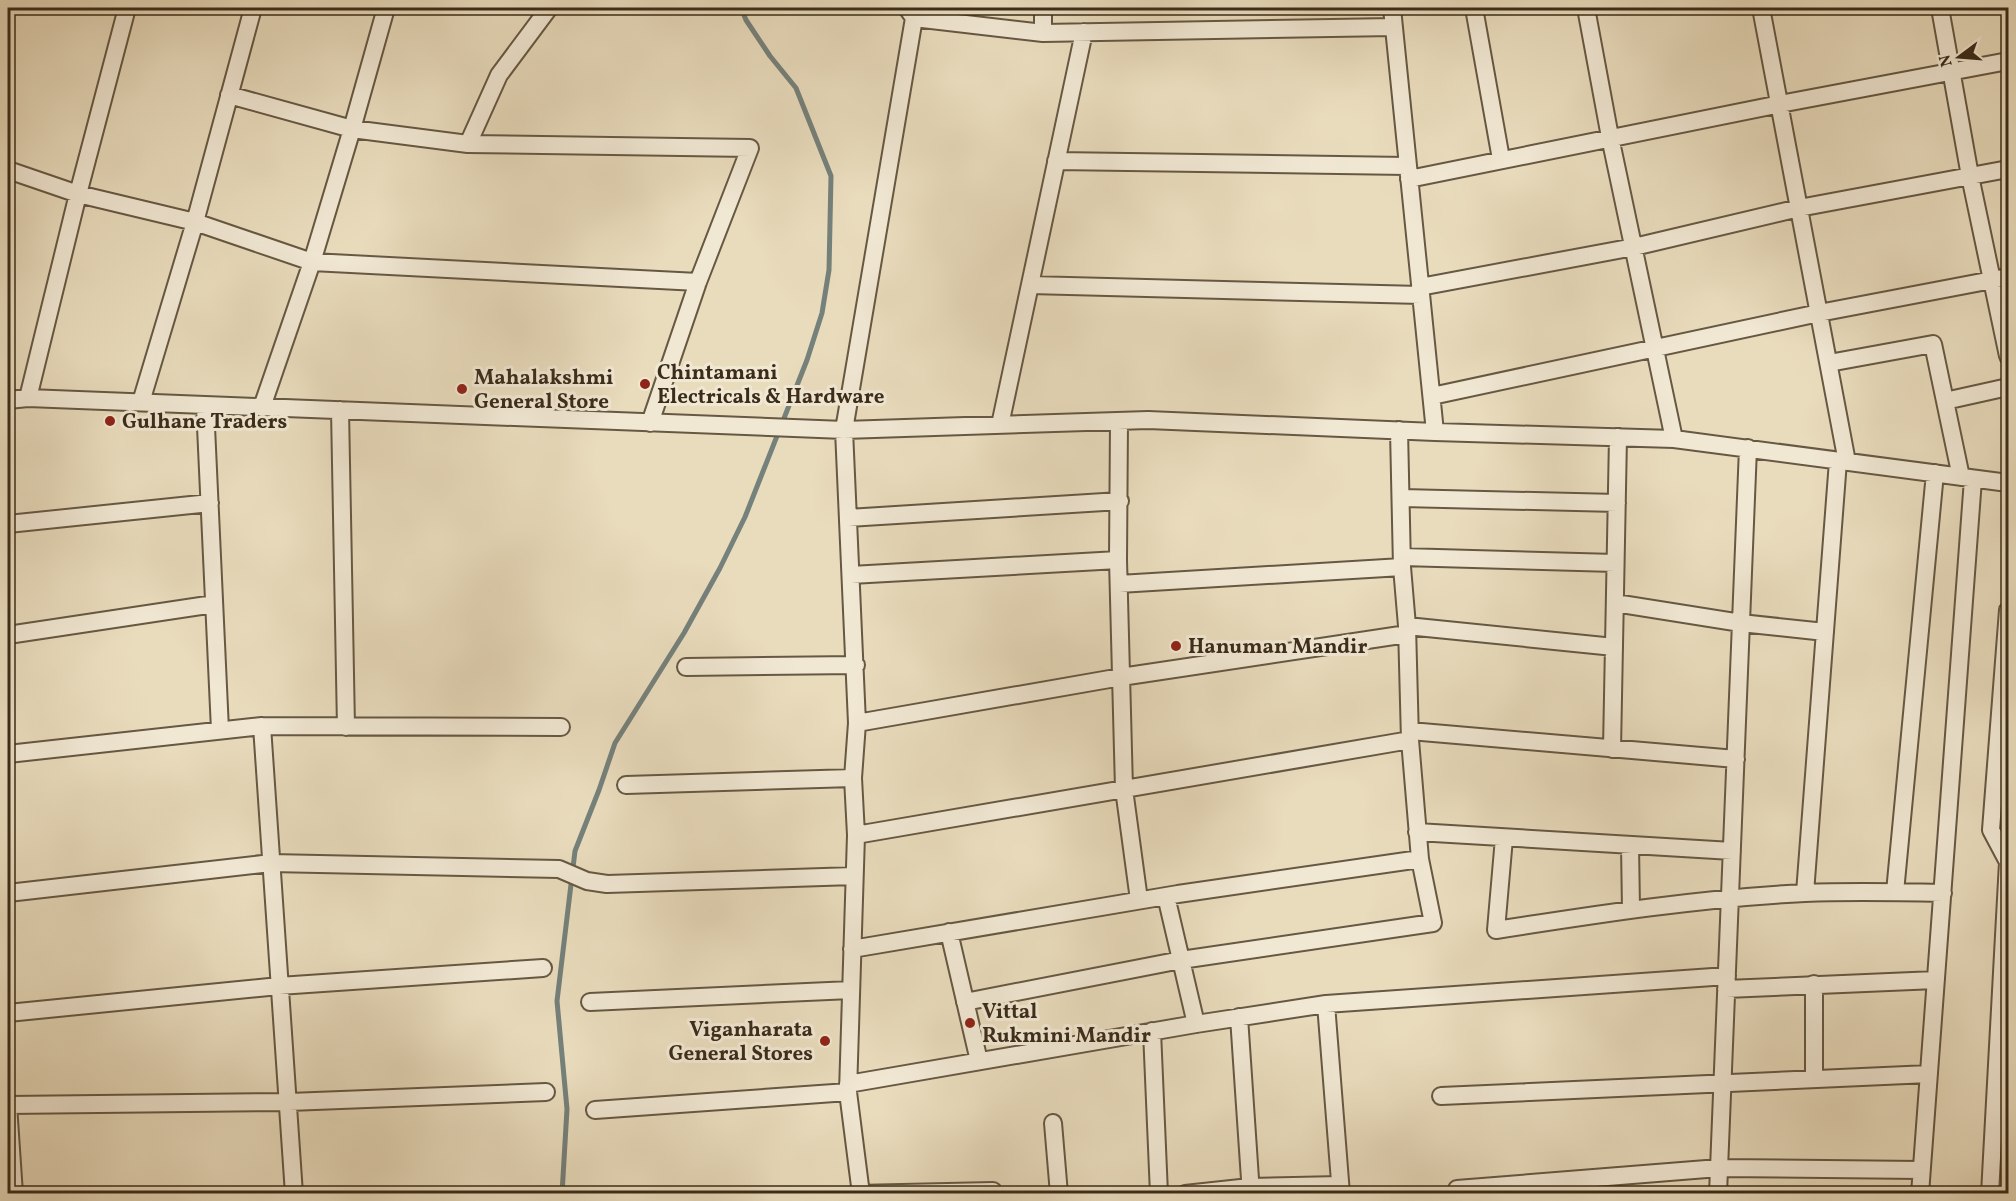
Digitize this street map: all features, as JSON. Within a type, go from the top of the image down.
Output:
[{"type":"street","points":[[28,398],[127,8]]},
{"type":"street","points":[[141,402],[195,222],[253,8]]},
{"type":"street","points":[[262,407],[312,262],[386,8]]},
{"type":"street","points":[[468,144],[499,75],[549,8]]},
{"type":"street","points":[[1043,8],[1043,33]]},
{"type":"street","points":[[1392,8],[1435,432]]},
{"type":"street","points":[[1474,8],[1501,159]]},
{"type":"street","points":[[1586,8],[1610,137],[1674,439]]},
{"type":"street","points":[[1761,8],[1829,363],[1843,461],[1825,632],[1805,893]]},
{"type":"street","points":[[1940,8],[1970,176],[2008,356]]},
{"type":"street","points":[[861,1193],[848,1088],[856,835],[853,778],[857,723],[844,430],[910,13],[1043,33],[1393,27]]},
{"type":"street","points":[[1000,425],[1084,32]]},
{"type":"street","points":[[1056,161],[1408,172],[1501,159],[2008,62]]},
{"type":"street","points":[[230,94],[352,129],[468,144],[750,148],[698,282],[650,423]]},
{"type":"street","points":[[1030,285],[1420,291],[1634,247],[1799,208],[2008,169]]},
{"type":"street","points":[[8,170],[78,194],[195,222],[312,262],[698,282]]},
{"type":"street","points":[[1432,396],[1819,313],[2008,277]]},
{"type":"street","points":[[1829,363],[1933,344],[1945,401],[1967,478],[1943,893],[1920,1194]]},
{"type":"street","points":[[1945,401],[2008,387]]},
{"type":"street","points":[[8,400],[28,398],[141,402],[844,430],[1148,420],[1674,439],[2008,483]]},
{"type":"street","points":[[205,405],[220,730]]},
{"type":"street","points":[[340,410],[346,726]]},
{"type":"street","points":[[1119,421],[1118,560],[1124,789],[1139,900]]},
{"type":"street","points":[[965,1002],[1181,960],[1433,923],[1419,859],[1410,735],[1399,430]]},
{"type":"street","points":[[1611,749],[1618,437]]},
{"type":"street","points":[[1718,1194],[1748,448]]},
{"type":"street","points":[[1895,892],[1935,473]]},
{"type":"street","points":[[1402,498],[1617,502]]},
{"type":"street","points":[[848,518],[1120,501]]},
{"type":"street","points":[[8,524],[210,502]]},
{"type":"street","points":[[851,575],[1118,560]]},
{"type":"street","points":[[1119,584],[1402,562],[1616,563]]},
{"type":"street","points":[[1615,603],[1741,624],[1825,632]]},
{"type":"street","points":[[8,635],[214,604]]},
{"type":"street","points":[[1990,1194],[2003,1057],[2008,862],[1991,830],[2003,746],[2008,610]]},
{"type":"street","points":[[857,723],[1407,630],[1614,647]]},
{"type":"street","points":[[686,667],[856,665]]},
{"type":"street","points":[[262,726],[294,1194]]},
{"type":"street","points":[[8,754],[262,726],[561,727]]},
{"type":"street","points":[[856,835],[1124,789],[1410,735],[1736,759]]},
{"type":"street","points":[[626,785],[853,778]]},
{"type":"street","points":[[1991,830],[2008,832]]},
{"type":"street","points":[[1417,832],[1732,851]]},
{"type":"street","points":[[1504,838],[1496,930],[1631,909],[1730,899],[1805,893],[1943,893]]},
{"type":"street","points":[[1630,845],[1631,909]]},
{"type":"street","points":[[852,949],[1139,900],[1419,859]]},
{"type":"street","points":[[8,893],[271,863],[559,869],[587,881],[607,884],[854,876]]},
{"type":"street","points":[[1166,896],[1196,1024]]},
{"type":"street","points":[[949,932],[979,1061]]},
{"type":"street","points":[[8,1013],[279,986],[543,968]]},
{"type":"street","points":[[595,1110],[848,1088],[979,1061],[1326,1004],[1727,982],[1814,984],[1936,980]]},
{"type":"street","points":[[1814,984],[1814,1079]]},
{"type":"street","points":[[590,1002],[851,990]]},
{"type":"street","points":[[1185,1194],[1251,1190],[1340,1189],[1326,1004]]},
{"type":"street","points":[[1239,1017],[1251,1190]]},
{"type":"street","points":[[1152,1031],[1159,1194]]},
{"type":"street","points":[[1441,1096],[1929,1074]]},
{"type":"street","points":[[14,1194],[8,1105],[289,1102],[546,1092]]},
{"type":"street","points":[[1053,1123],[1059,1194]]},
{"type":"street","points":[[1457,1189],[1719,1168],[1921,1170]]},
{"type":"street","points":[[856,1194],[993,1191]]},
{"type":"waterway","points":[[562,1194],[567,1109],[557,1001],[575,851],[615,743],[684,633],[745,517],[807,360],[822,313],[829,270],[831,176],[796,88],[770,56],[746,20],[741,8]]},
{"type":"place","name":"Chintamani Electricals & Hardware","points":[[645,384]]},
{"type":"place","name":"Mahalakshmi General Store","points":[[462,389]]},
{"type":"place","name":"Gulhane Traders","points":[[110,421]]},
{"type":"place","name":"Hanuman Mandir","points":[[1176,646]]},
{"type":"place","name":"Vittal Rukmini Mandir","points":[[970,1023]]},
{"type":"place","name":"Viganharata General Stores","points":[[825,1041]]}]
